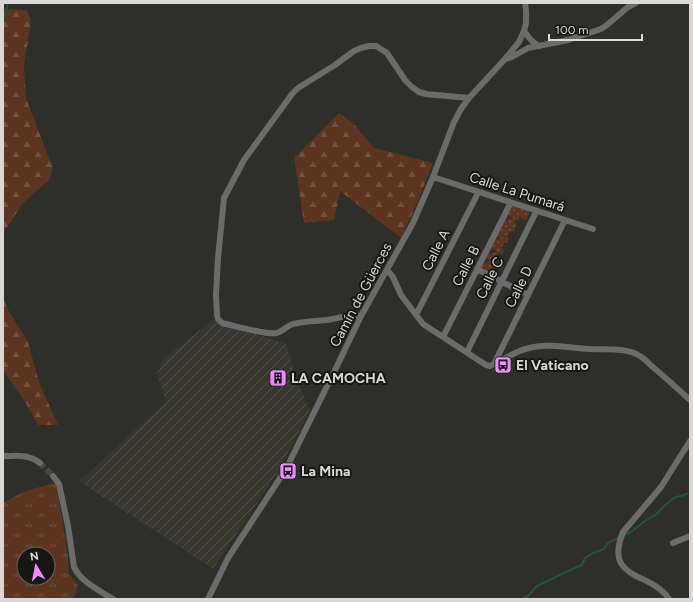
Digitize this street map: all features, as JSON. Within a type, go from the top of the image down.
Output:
[{"type":"street","name":"Camín de Güerces","points":[[208,599],[228,558],[286,469],[361,316],[413,223],[433,177],[454,122],[461,109],[519,42],[526,23],[524,3]]},
{"type":"street","points":[[505,59],[512,57],[528,48],[568,40],[601,29],[628,7],[636,3]]},
{"type":"street","points":[[524,31],[528,38],[540,46]]},
{"type":"street","points":[[361,316],[354,315],[303,322],[289,326],[276,333],[268,333],[222,323],[218,319],[217,315],[216,295],[224,198],[244,160],[292,94],[304,83],[336,65],[354,51],[361,48],[376,46],[387,53],[405,80],[419,92],[469,98]]},
{"type":"street","name":"Calle La Pumará","points":[[433,177],[593,229]]},
{"type":"street","name":"Calle A","points":[[416,315],[477,195]]},
{"type":"street","name":"Calle B","points":[[443,337],[509,206]]},
{"type":"street","name":"Calle C","points":[[467,352],[535,214]]},
{"type":"street","name":"Calle D","points":[[494,364],[565,220]]},
{"type":"street","points":[[387,270],[393,277],[401,295],[423,324],[486,365],[490,366],[516,352],[537,346],[567,346],[588,349],[624,350],[640,356],[690,400]]},
{"type":"street","points":[[477,270],[528,295]]},
{"type":"street","points":[[669,599],[662,590],[633,575],[619,560],[618,554],[623,532],[661,486],[690,441]]},
{"type":"street","points":[[3,456],[26,456],[40,463]]},
{"type":"street","points":[[54,476],[60,484],[76,572],[84,580],[113,599]]},
{"type":"street","points":[[673,543],[690,536]]},
{"type":"shaded area","points":[[213,320],[286,344],[296,378],[310,410],[279,470],[213,569],[79,481],[166,402],[157,374],[162,360]]},
{"type":"green space","points":[[3,10],[27,10],[31,21],[24,66],[26,98],[53,168],[49,180],[24,202],[5,230],[3,237]]},
{"type":"green space","points":[[339,113],[353,123],[374,148],[433,163],[401,238],[340,191],[334,220],[304,223],[294,158]]},
{"type":"green space","points":[[513,204],[531,210],[526,220],[520,217],[518,221],[516,220],[514,222],[517,224],[513,232],[510,231],[507,237],[509,239],[507,243],[505,242],[501,248],[504,250],[502,254],[499,253],[492,266],[495,268],[493,272],[499,275],[498,277],[481,267],[484,263],[486,264],[488,259],[486,258],[489,252],[493,254],[496,250],[490,249],[495,239],[498,240],[499,238],[496,236],[505,219],[508,220],[509,218],[513,218],[507,214]]},
{"type":"green space","points":[[3,296],[7,308],[28,342],[39,382],[58,425],[38,425],[25,402],[3,370]]},
{"type":"green space","points":[[56,483],[68,556],[69,574],[78,585],[73,599],[3,599],[3,503],[21,493]]},
{"type":"waterway","points":[[3,23],[8,3]]},
{"type":"waterway","points":[[624,535],[631,532],[658,513],[674,498],[690,493]]},
{"type":"waterway","points":[[522,599],[528,596],[537,586],[582,565],[585,558],[604,549],[608,543],[620,537]]},
{"type":"tunnel","points":[[40,463],[53,476]]},
{"type":"place","name":"El Vaticano","points":[[503,365]]},
{"type":"place","name":"LA CAMOCHA","points":[[278,378]]},
{"type":"place","name":"La Mina","points":[[288,471]]}]
